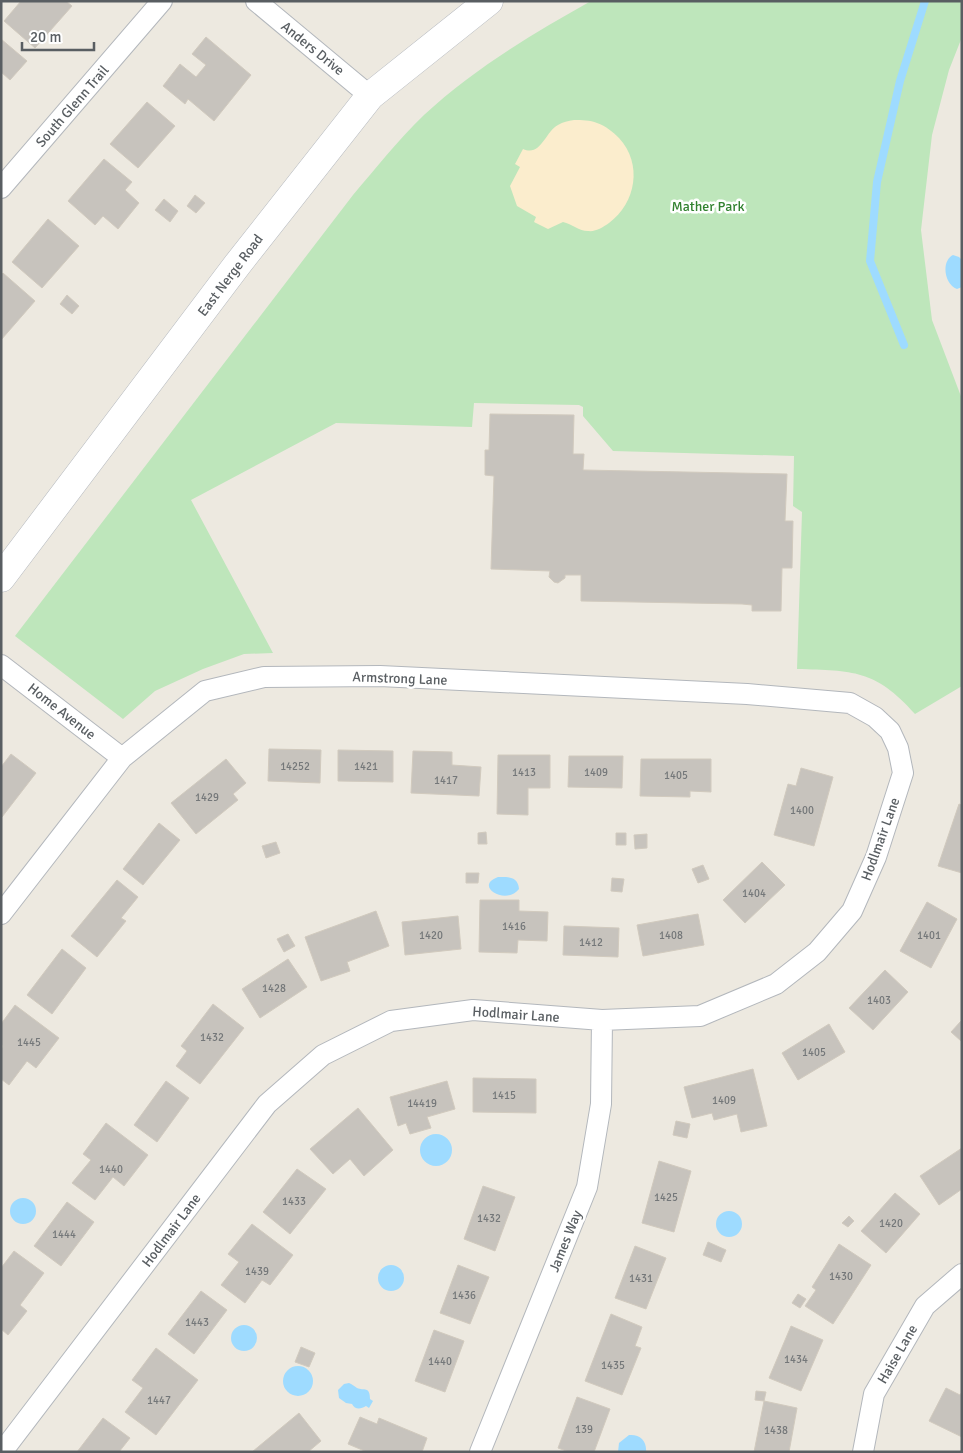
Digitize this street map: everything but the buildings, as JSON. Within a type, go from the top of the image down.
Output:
[{"type":"main road","name":"East Nerge Road","points":[[1,578],[237,266],[370,96],[489,1]]},
{"type":"street","name":"South Glenn Trail","points":[[1,188],[162,1]]},
{"type":"street","name":"Anders Drive","points":[[256,1],[370,96]]},
{"type":"street","name":"Home Avenue","points":[[1,665],[122,758]]},
{"type":"street","name":"Armstrong Lane","points":[[1,914],[122,758],[205,691],[264,678],[380,676],[757,694],[850,703],[876,717],[890,731]]},
{"type":"street","name":"Hodlmair Lane","points":[[2,1452],[267,1104],[323,1055],[391,1020],[473,1010],[602,1020],[700,1016],[776,984],[817,952],[852,911],[876,857],[903,772],[898,748],[890,731]]},
{"type":"street","name":"James Way","points":[[480,1452],[587,1187],[601,1104],[602,1020]]},
{"type":"street","name":"Haise Lane","points":[[863,1452],[874,1394],[925,1306],[962,1274]]},
{"type":"green space","name":"Mather Park","points":[[591,1],[962,1],[962,37],[949,70],[932,135],[921,230],[932,320],[962,399],[962,686],[915,714],[888,688],[862,675],[848,672],[797,669],[802,512],[793,506],[794,456],[613,451],[583,416],[583,407],[579,405],[474,403],[472,427],[336,423],[191,500],[273,653],[244,654],[203,669],[155,691],[123,719],[15,636],[353,195],[405,134],[443,98],[483,67],[525,39]]},
{"type":"sand","points":[[574,120],[594,122],[609,129],[627,148],[634,171],[633,183],[625,205],[609,223],[594,231],[582,230],[563,222],[548,229],[534,222],[536,217],[517,206],[510,186],[520,167],[515,164],[523,149],[534,150],[539,147],[558,125]]},
{"type":"water","points":[[953,255],[962,260],[962,287],[957,289],[949,282],[946,272],[947,262]]},
{"type":"water","points":[[498,877],[514,879],[519,889],[507,896],[494,893],[489,885],[491,881]]},
{"type":"water","points":[[436,1134],[448,1138],[452,1150],[448,1162],[436,1166],[424,1162],[420,1150],[424,1138]]},
{"type":"water","points":[[23,1198],[32,1202],[36,1211],[32,1220],[23,1224],[14,1220],[10,1211],[14,1202]]},
{"type":"water","points":[[729,1211],[738,1215],[742,1224],[738,1233],[729,1237],[720,1233],[716,1224],[720,1215]]},
{"type":"water","points":[[391,1265],[400,1269],[404,1278],[400,1287],[391,1291],[382,1287],[378,1278],[382,1269]]},
{"type":"water","points":[[244,1325],[253,1329],[257,1338],[253,1347],[244,1351],[235,1347],[231,1338],[235,1329]]},
{"type":"water","points":[[298,1366],[304,1367],[312,1375],[312,1387],[304,1395],[298,1396],[292,1395],[284,1387],[283,1381],[284,1375],[292,1367]]},
{"type":"water","points":[[349,1383],[369,1392],[370,1399],[373,1401],[369,1408],[366,1406],[356,1408],[339,1398],[338,1390],[344,1384]]},
{"type":"water","points":[[629,1435],[642,1439],[646,1452],[618,1452],[619,1443]]},
{"type":"waterway","points":[[904,345],[870,261],[877,182],[900,81],[925,1]]}]
